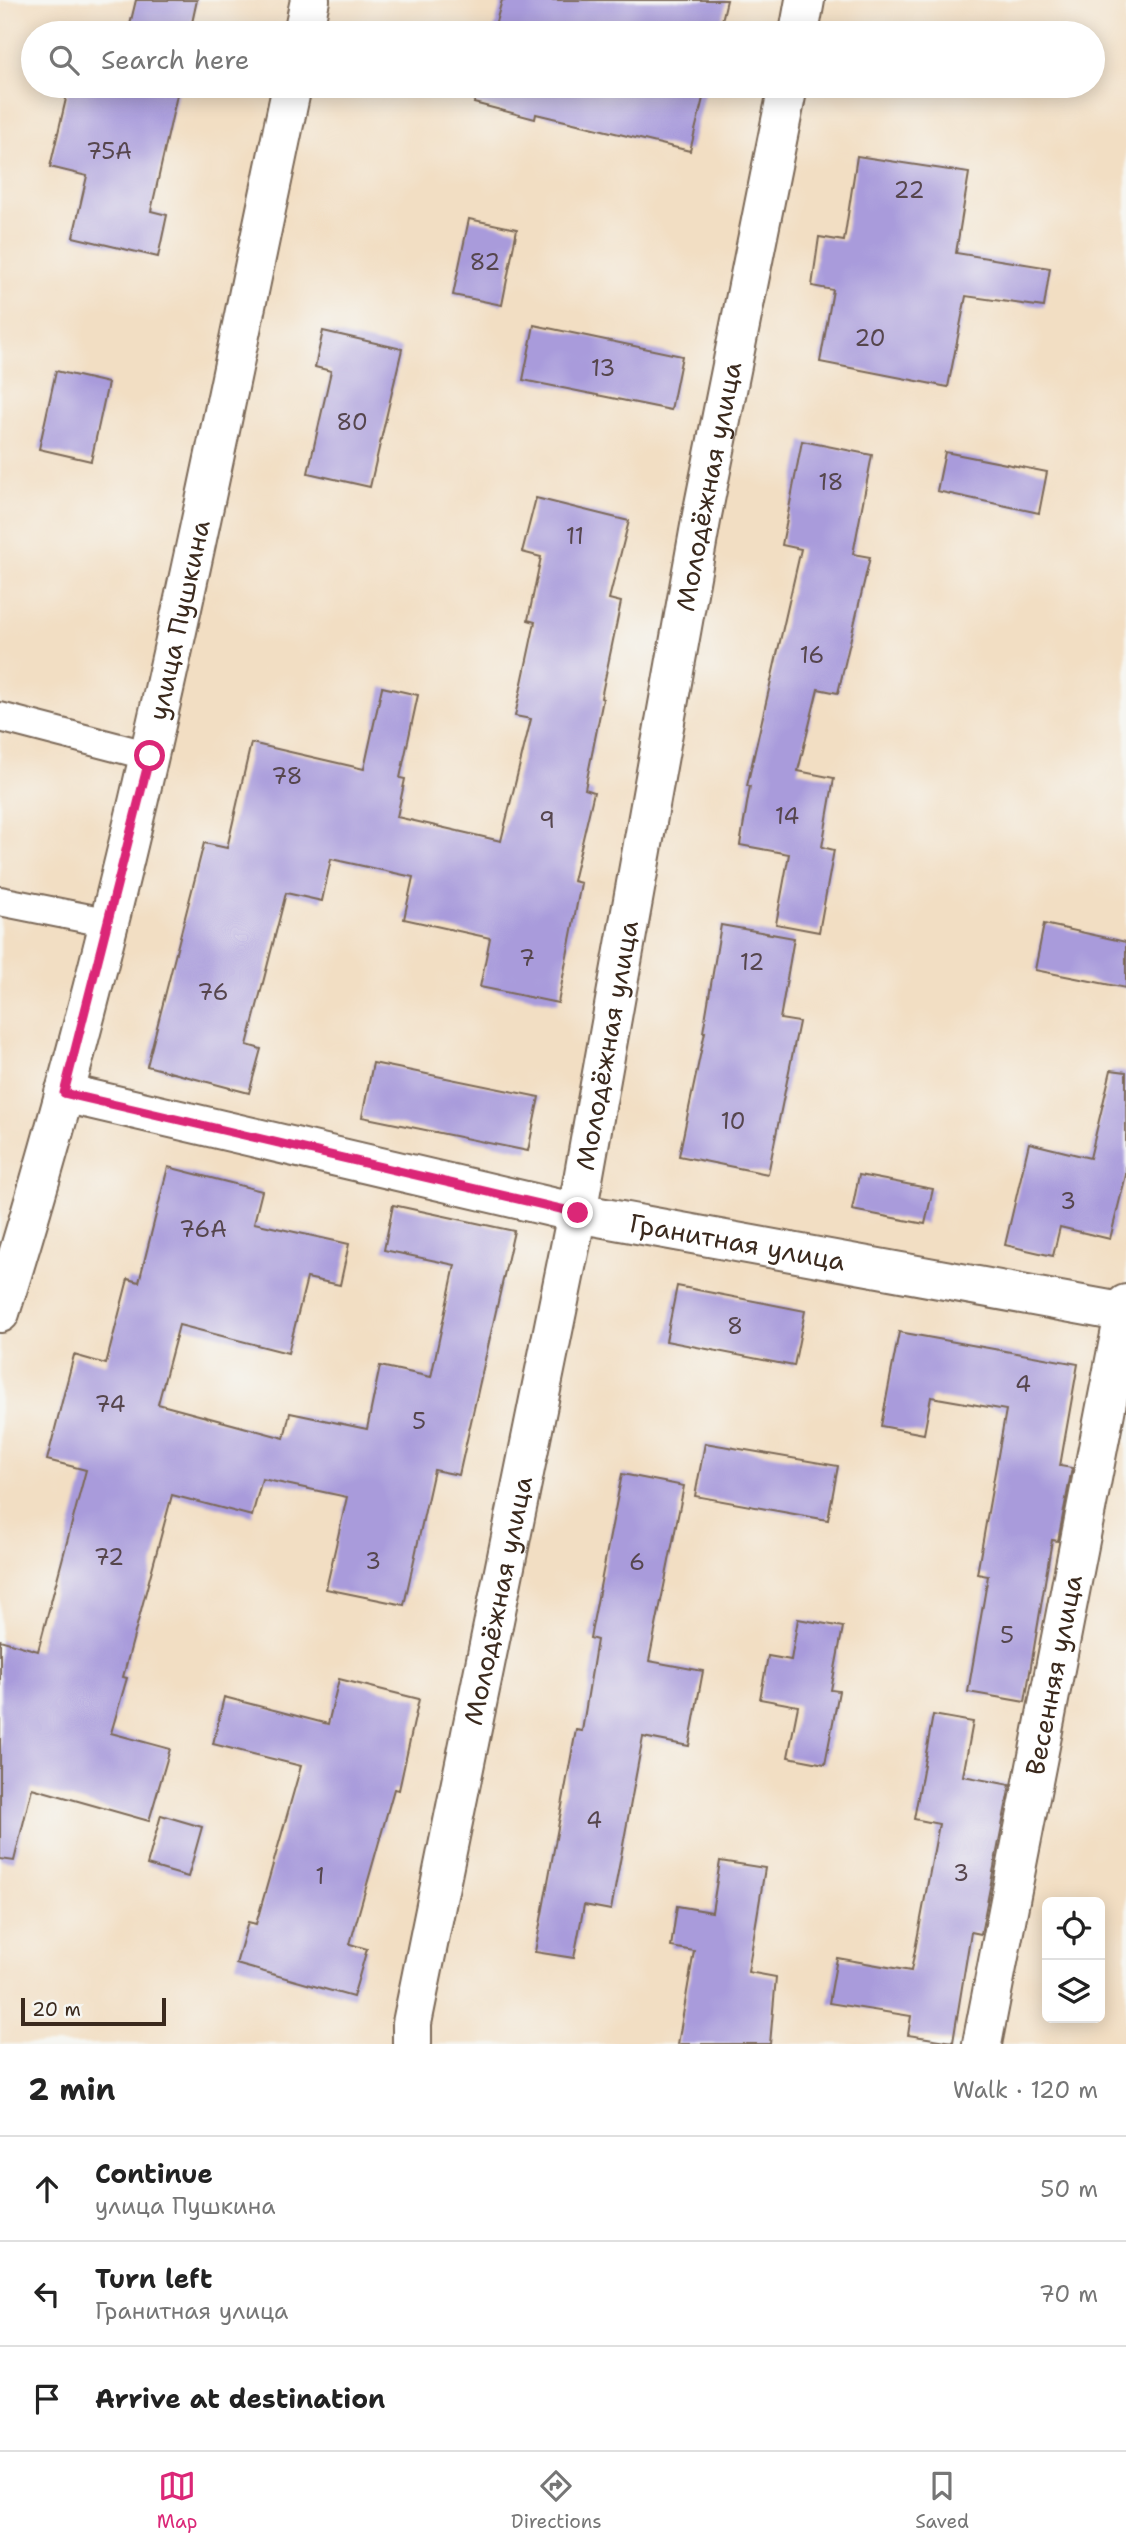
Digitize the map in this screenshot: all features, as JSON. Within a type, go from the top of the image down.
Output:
[{"type":"street","points":[[306,21],[310,0]]},
{"type":"street","points":[[801,21],[805,0]]},
{"type":"street","name":"улица Пушкина","points":[[0,1312],[7,1264],[64,1093],[110,923],[150,756],[289,98]]},
{"type":"street","name":"Молодёжная улица","points":[[412,2044],[412,2023],[578,1213],[702,515],[786,98]]},
{"type":"street","name":"Гранитная улица","points":[[64,1093],[578,1213],[1125,1310]]},
{"type":"street","name":"Весенняя улица","points":[[982,2044],[1125,1310]]},
{"type":"lane","points":[[0,717],[150,756]]},
{"type":"lane","points":[[0,901],[110,923]]},
{"type":"building","points":[[136,0],[197,0],[192,21],[131,21]]},
{"type":"building","points":[[502,0],[727,0],[722,21],[496,21]]},
{"type":"building","points":[[66,98],[176,98],[151,211],[167,215],[158,257],[73,237],[87,176],[50,167]]},
{"type":"building","points":[[475,98],[703,98],[690,151],[536,114],[535,119],[474,103]]},
{"type":"building","points":[[857,156],[969,173],[956,253],[1050,268],[1044,307],[966,296],[948,387],[820,362],[833,290],[812,286],[819,237],[844,241]]},
{"type":"building","points":[[469,219],[517,229],[502,305],[453,295]]},
{"type":"building","points":[[534,325],[682,356],[671,410],[523,380]]},
{"type":"building","points":[[323,331],[402,349],[370,487],[308,473],[331,371],[315,367]]},
{"type":"building","points":[[56,371],[108,383],[91,461],[39,449]]},
{"type":"building","points":[[802,441],[872,455],[853,554],[870,557],[838,693],[818,689],[798,771],[834,778],[822,847],[834,850],[819,932],[776,924],[789,854],[740,845],[750,786],[747,786],[801,549],[782,545]]},
{"type":"building","points":[[945,452],[1047,472],[1039,513],[937,491]]},
{"type":"building","points":[[536,498],[629,521],[609,599],[621,602],[585,789],[594,792],[573,881],[581,883],[558,1003],[480,987],[490,938],[404,919],[413,877],[331,859],[322,901],[286,893],[247,1045],[261,1049],[249,1093],[147,1066],[204,843],[227,848],[251,743],[364,769],[382,687],[418,695],[400,778],[405,779],[397,817],[501,841],[531,719],[515,716],[535,622],[528,620],[541,557],[522,552]]},
{"type":"building","points":[[1044,924],[1126,942],[1126,988],[1035,970]]},
{"type":"building","points":[[721,925],[794,938],[780,1019],[799,1022],[768,1174],[679,1156],[705,1032]]},
{"type":"building","points":[[373,1063],[539,1097],[528,1151],[362,1117]]},
{"type":"building","points":[[1111,1070],[1126,1072],[1126,1175],[1110,1239],[1060,1227],[1053,1256],[1005,1245],[1029,1143],[1090,1158]]},
{"type":"building","points":[[168,1167],[262,1191],[254,1223],[349,1244],[340,1285],[307,1278],[288,1353],[179,1325],[158,1404],[284,1438],[290,1413],[367,1429],[380,1366],[431,1377],[455,1265],[384,1250],[393,1205],[514,1231],[459,1475],[434,1470],[404,1605],[326,1589],[347,1497],[262,1479],[252,1516],[172,1495],[123,1677],[127,1678],[111,1733],[170,1749],[149,1821],[32,1788],[14,1861],[0,1859],[0,1640],[38,1651],[86,1470],[47,1460],[74,1355],[106,1364],[128,1279],[139,1282]]},
{"type":"building","points":[[859,1175],[933,1189],[925,1224],[852,1210]]},
{"type":"building","points":[[677,1286],[805,1311],[794,1366],[666,1341]]},
{"type":"building","points":[[899,1332],[1078,1364],[1060,1466],[1072,1468],[1058,1541],[1052,1540],[1025,1702],[968,1692],[988,1576],[977,1574],[1006,1410],[931,1397],[924,1434],[881,1426]]},
{"type":"building","points":[[705,1443],[838,1466],[828,1520],[695,1496]]},
{"type":"building","points":[[622,1474],[684,1486],[649,1661],[703,1671],[689,1746],[643,1737],[611,1910],[584,1905],[574,1958],[535,1952],[576,1730],[582,1731],[597,1640],[590,1638]]},
{"type":"building","points":[[798,1619],[843,1627],[831,1690],[839,1691],[825,1764],[788,1757],[798,1706],[760,1699],[768,1656],[791,1660]]},
{"type":"building","points":[[339,1679],[419,1699],[399,1790],[394,1789],[350,1944],[367,1949],[353,1997],[236,1964],[248,1922],[256,1924],[301,1766],[213,1744],[224,1697],[328,1724]]},
{"type":"building","points":[[933,1715],[973,1722],[963,1776],[1010,1785],[981,1934],[971,1932],[953,2042],[908,2035],[911,2016],[829,2003],[837,1958],[911,1971],[939,1824],[914,1819]]},
{"type":"building","points":[[161,1815],[202,1827],[188,1877],[147,1865]]},
{"type":"building","points":[[720,1861],[765,1868],[748,1972],[776,1977],[770,2044],[678,2044],[694,1951],[671,1947],[677,1906],[712,1912]]},
{"type":"route","points":[[150,756],[110,923],[64,1093],[578,1213]]}]
